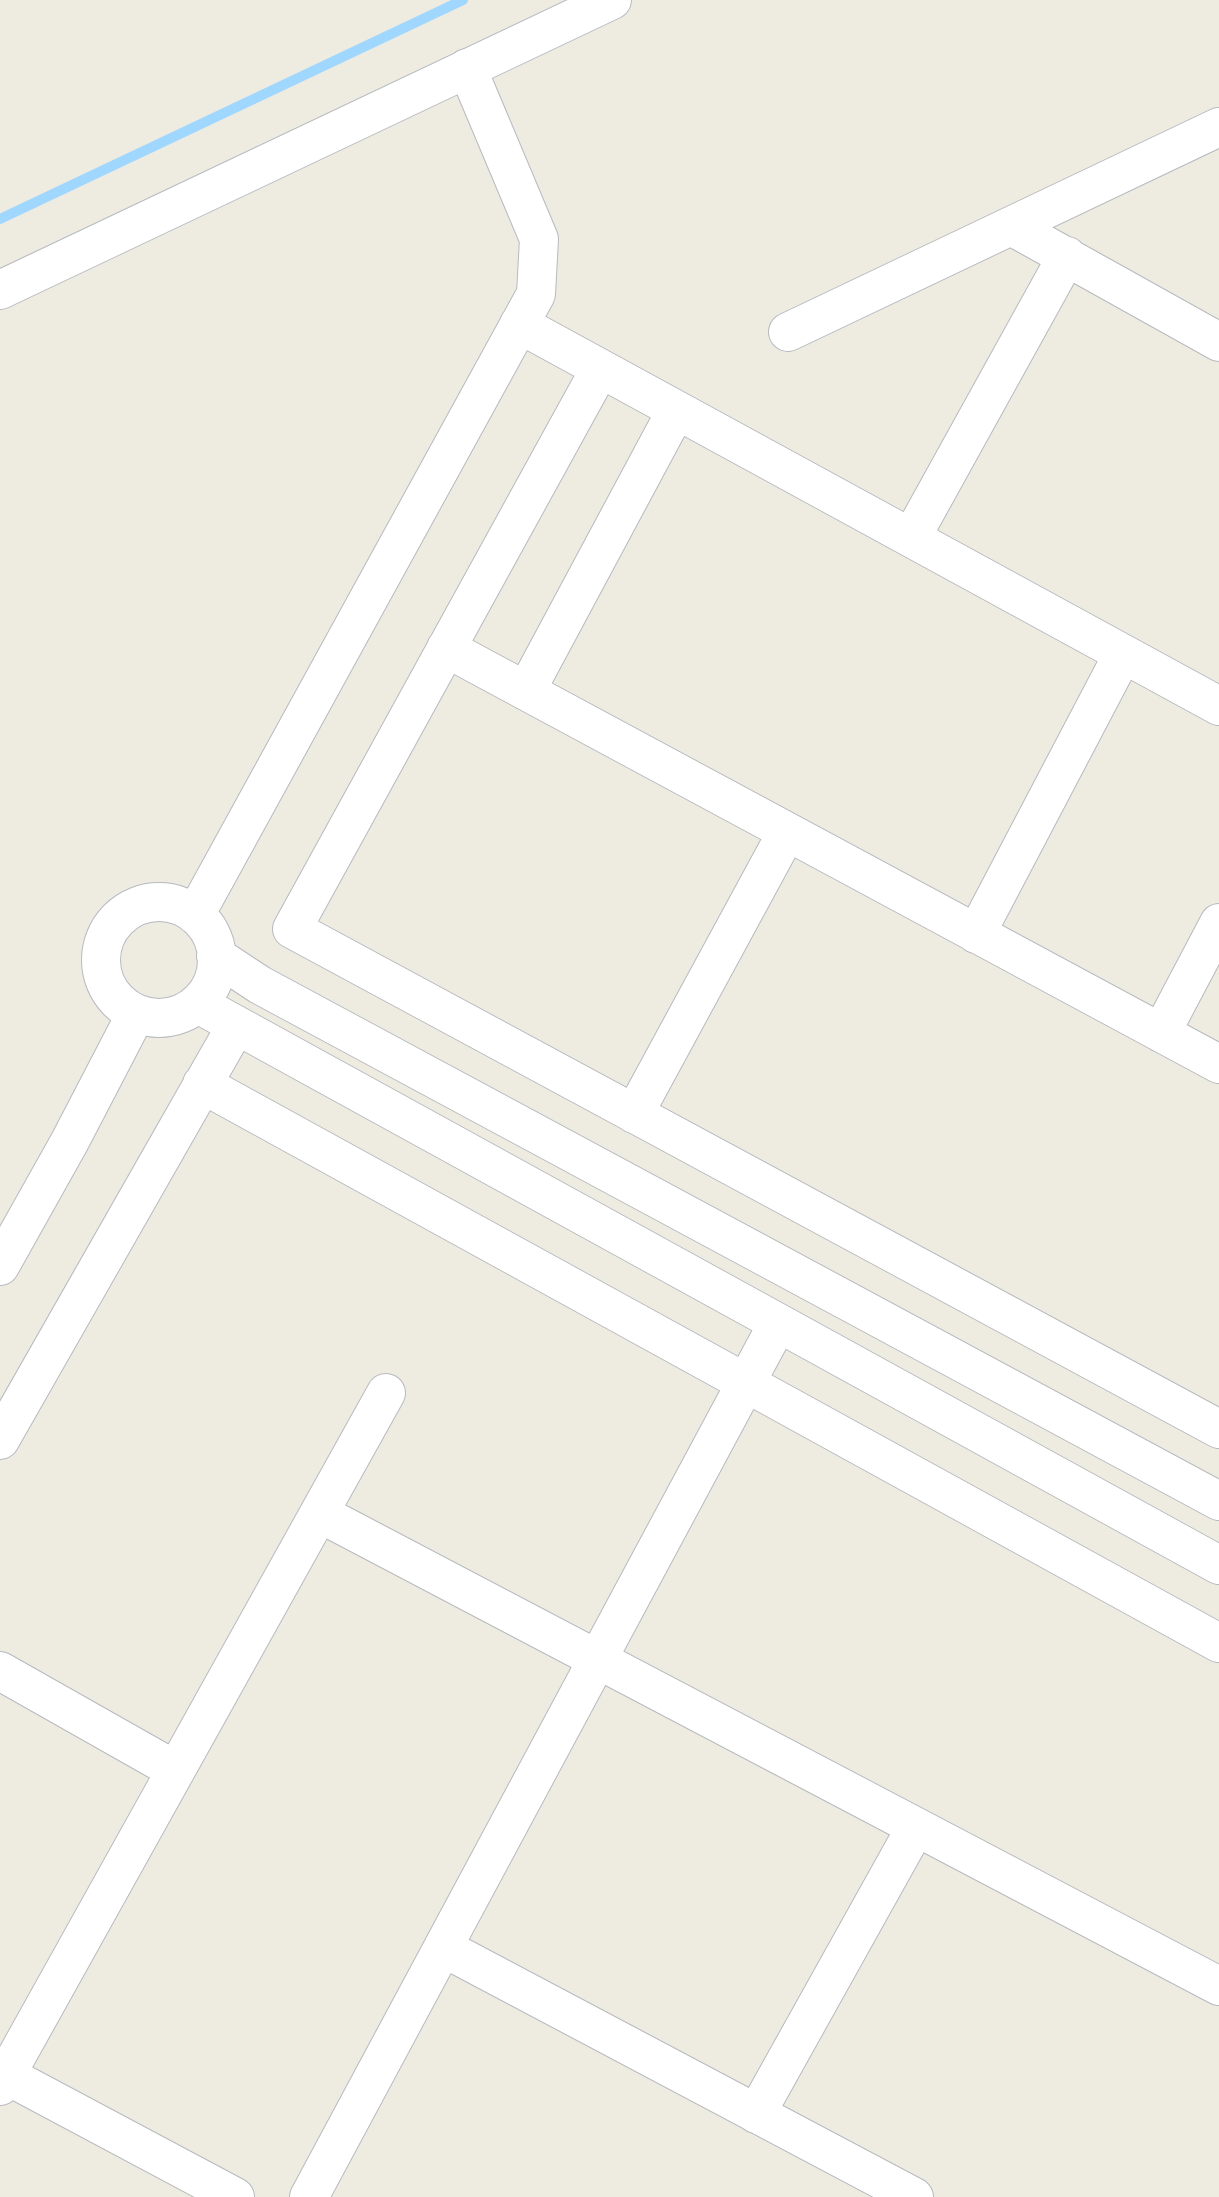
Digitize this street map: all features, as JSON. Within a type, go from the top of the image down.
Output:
[{"type":"street","points":[[0,290],[612,0]]},
{"type":"street","points":[[195,915],[536,294],[540,239],[467,68]]},
{"type":"street","points":[[788,332],[1219,127]]},
{"type":"street","points":[[1011,226],[1219,342]]},
{"type":"street","points":[[911,538],[1067,256]]},
{"type":"street","points":[[519,324],[1219,706]]},
{"type":"street","points":[[600,369],[292,929],[1219,1429]]},
{"type":"street","points":[[526,691],[676,411]]},
{"type":"street","points":[[446,648],[1219,1064]]},
{"type":"street","points":[[976,934],[1123,654]]},
{"type":"street","points":[[634,1114],[787,832]]},
{"type":"street","points":[[159,902],[183,907],[195,915],[202,920],[214,939],[217,969],[213,984],[198,1004],[180,1015],[158,1019],[136,1014],[119,1003],[105,982],[101,963],[106,937],[120,918],[139,906],[159,902]]},
{"type":"street","points":[[1161,1033],[1219,923]]},
{"type":"street","points":[[216,956],[260,985],[1219,1502]]},
{"type":"street","points":[[198,1004],[1219,1565]]},
{"type":"street","points":[[0,1266],[136,1014]]},
{"type":"street","points":[[0,1440],[236,1026]]},
{"type":"street","points":[[202,1084],[1219,1643]]},
{"type":"street","points":[[309,2197],[778,1323]]},
{"type":"street","points":[[235,2197],[3,2080],[386,1393]]},
{"type":"street","points":[[319,1513],[1218,1983]]},
{"type":"street","points":[[0,1671],[175,1770]]},
{"type":"street","points":[[756,2114],[916,1827]]},
{"type":"street","points":[[444,1948],[914,2197]]},
{"type":"waterway","points":[[0,219],[463,0]]}]
